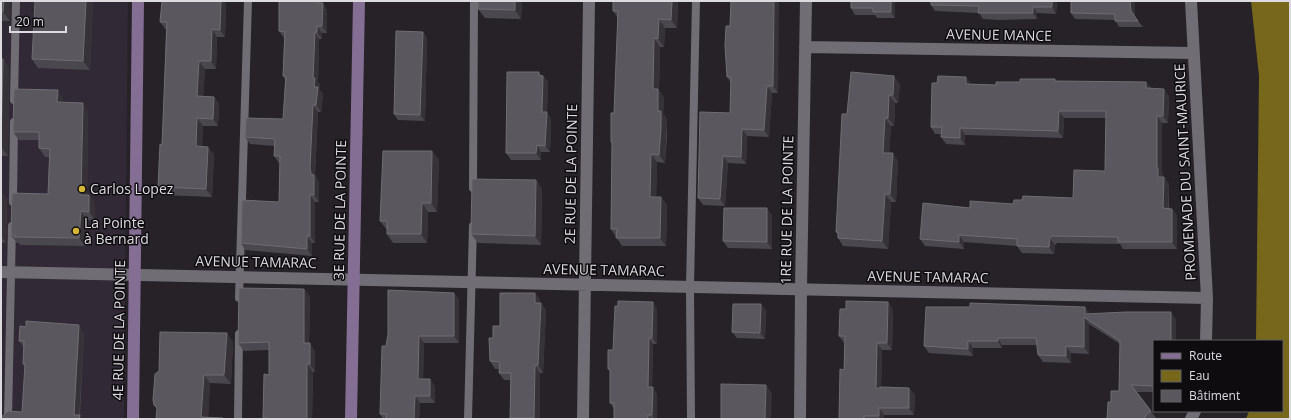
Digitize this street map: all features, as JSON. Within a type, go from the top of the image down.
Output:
[{"type":"street","name":"4E RUE DE LA POINTE","points":[[133,419],[138,1]]},
{"type":"street","name":"3E RUE DE LA POINTE","points":[[351,419],[359,1]]},
{"type":"street","name":"2E RUE DE LA POINTE","points":[[583,419],[589,1]]},
{"type":"street","name":"1RE RUE DE LA POINTE","points":[[800,419],[806,1]]},
{"type":"street","name":"PROMENADE DU SAINT-MAURICE","points":[[1191,1],[1207,298],[1206,340]]},
{"type":"street","name":"AVENUE MANCE","points":[[805,47],[1193,53]]},
{"type":"street","name":"AVENUE TAMARAC","points":[[6,272],[1207,298]]},
{"type":"lane","points":[[8,419],[6,272],[12,212],[16,1]]},
{"type":"lane","points":[[239,308],[248,1]]},
{"type":"lane","points":[[473,196],[474,1]]},
{"type":"lane","points":[[691,419],[690,287],[696,1]]},
{"type":"lane","points":[[468,419],[473,219]]},
{"type":"lane","points":[[238,419],[239,324]]},
{"type":"shaded area","points":[[1,1],[128,1],[124,419],[1,419]]},
{"type":"water","points":[[1251,1],[1290,1],[1290,419],[1246,419],[1249,412],[1283,412],[1283,340],[1256,340],[1259,76]]},
{"type":"building","points":[[1,1],[4,1],[3,12],[1,12]]},
{"type":"building","points":[[35,1],[86,1],[83,61],[32,59]]},
{"type":"building","points":[[162,1],[221,1],[220,30],[212,29],[211,61],[199,61],[197,96],[214,97],[213,119],[197,118],[196,146],[208,147],[206,189],[158,187],[160,144],[162,145],[167,22],[160,22]]},
{"type":"building","points":[[279,1],[318,1],[318,3],[323,3],[322,26],[317,26],[317,32],[315,32],[313,78],[315,78],[314,87],[318,87],[316,105],[313,105],[310,168],[311,174],[314,175],[314,195],[310,195],[310,236],[307,236],[307,249],[241,243],[242,200],[279,202],[280,156],[274,156],[275,139],[245,137],[246,118],[283,119],[286,76],[283,76],[285,32],[279,31]]},
{"type":"building","points":[[479,1],[515,1],[515,10],[478,9]]},
{"type":"building","points":[[613,1],[672,1],[671,20],[659,19],[658,39],[654,38],[653,89],[658,89],[658,111],[661,111],[661,129],[659,155],[651,154],[650,197],[661,197],[660,238],[616,238],[617,229],[611,229],[611,113],[614,113],[618,11],[613,11]]},
{"type":"building","points":[[731,1],[774,1],[773,86],[767,86],[764,130],[742,129],[741,157],[723,156],[720,199],[698,198],[700,112],[730,113],[731,77],[727,77],[725,46],[726,26],[730,26]]},
{"type":"building","points":[[851,1],[891,1],[891,12],[873,12],[873,8],[851,8]]},
{"type":"building","points":[[931,1],[1052,1],[1052,7],[1033,7],[1033,13],[978,13],[979,6],[931,5]]},
{"type":"building","points":[[1071,1],[1130,1],[1131,11],[1138,21],[1115,21],[1115,14],[1071,13]]},
{"type":"building","points":[[396,31],[423,32],[420,115],[394,114]]},
{"type":"building","points":[[1,59],[3,59],[1,147]]},
{"type":"building","points":[[507,72],[539,72],[539,75],[543,76],[542,112],[547,112],[545,146],[537,145],[536,153],[506,153]]},
{"type":"building","points":[[851,72],[894,76],[893,95],[889,95],[888,118],[885,118],[883,153],[893,153],[890,194],[885,194],[882,241],[838,238],[838,232],[836,232],[842,114],[847,114]]},
{"type":"building","points":[[938,76],[966,77],[966,84],[996,85],[996,82],[1020,82],[1020,79],[1055,79],[1055,81],[1146,82],[1146,88],[1164,89],[1163,116],[1157,116],[1157,168],[1158,177],[1164,177],[1163,208],[1172,209],[1172,242],[1118,242],[1118,237],[1052,236],[1050,238],[1049,247],[1017,246],[1017,239],[959,235],[959,242],[920,239],[923,203],[970,208],[970,201],[1013,204],[1014,200],[1022,200],[1023,196],[1073,198],[1074,170],[1105,171],[1106,111],[1059,111],[1058,131],[960,128],[960,138],[941,137],[942,127],[931,127],[932,83],[937,83]]},
{"type":"building","points":[[14,89],[58,90],[57,102],[83,103],[81,195],[89,195],[89,212],[81,211],[79,238],[14,237],[15,235],[11,235],[12,193],[48,194],[50,149],[39,148],[39,132],[13,132]]},
{"type":"building","points":[[383,151],[432,151],[431,203],[422,203],[421,234],[387,234],[387,221],[380,221]]},
{"type":"building","points":[[472,179],[536,180],[535,236],[471,234]]},
{"type":"building","points":[[724,208],[767,208],[767,242],[723,241]]},
{"type":"building","points":[[239,288],[304,289],[304,343],[310,343],[310,364],[307,364],[307,419],[263,418],[264,374],[269,375],[269,342],[238,343]]},
{"type":"building","points":[[388,290],[454,293],[454,336],[419,336],[418,379],[430,379],[430,396],[415,396],[414,419],[386,419],[386,414],[380,414],[382,346],[386,346],[388,334]]},
{"type":"building","points":[[500,293],[535,293],[535,303],[541,303],[538,365],[535,365],[534,418],[510,418],[511,373],[499,373],[500,362],[490,361],[489,338],[493,338],[493,326],[500,326]]},
{"type":"building","points":[[618,301],[653,302],[652,338],[649,338],[648,387],[653,387],[652,415],[648,415],[648,419],[614,419],[614,403],[610,403],[610,369],[608,369],[608,350],[613,350],[615,306],[618,306]]},
{"type":"building","points":[[846,301],[888,302],[887,343],[877,343],[876,389],[881,387],[909,388],[909,408],[879,408],[879,416],[864,416],[864,419],[839,419],[840,369],[844,370],[845,336],[839,336],[840,309],[846,309]]},
{"type":"building","points":[[970,303],[1085,307],[1085,314],[1171,312],[1171,340],[1153,340],[1153,386],[1131,385],[1151,411],[1145,416],[1145,419],[1107,419],[1108,402],[1111,402],[1111,391],[1119,391],[1120,341],[1084,317],[1084,347],[1066,346],[1066,356],[1038,355],[1036,338],[998,338],[998,341],[968,341],[968,349],[924,346],[926,307],[970,307]]},
{"type":"building","points":[[733,304],[761,304],[760,333],[732,332]]},
{"type":"building","points":[[26,321],[79,325],[74,415],[80,415],[79,419],[1,419],[1,416],[8,411],[22,412],[25,364],[23,364],[24,341],[19,341],[20,326],[26,327]]},
{"type":"building","points":[[160,332],[227,333],[224,375],[204,375],[201,417],[223,419],[156,419],[157,408],[154,405],[153,400],[155,374],[159,371]]},
{"type":"building","points":[[721,384],[766,385],[765,419],[721,419]]},
{"type":"place","name":"Carlos Lopez","points":[[82,189]]},
{"type":"place","name":"La Pointe à Bernard","points":[[76,231]]}]
